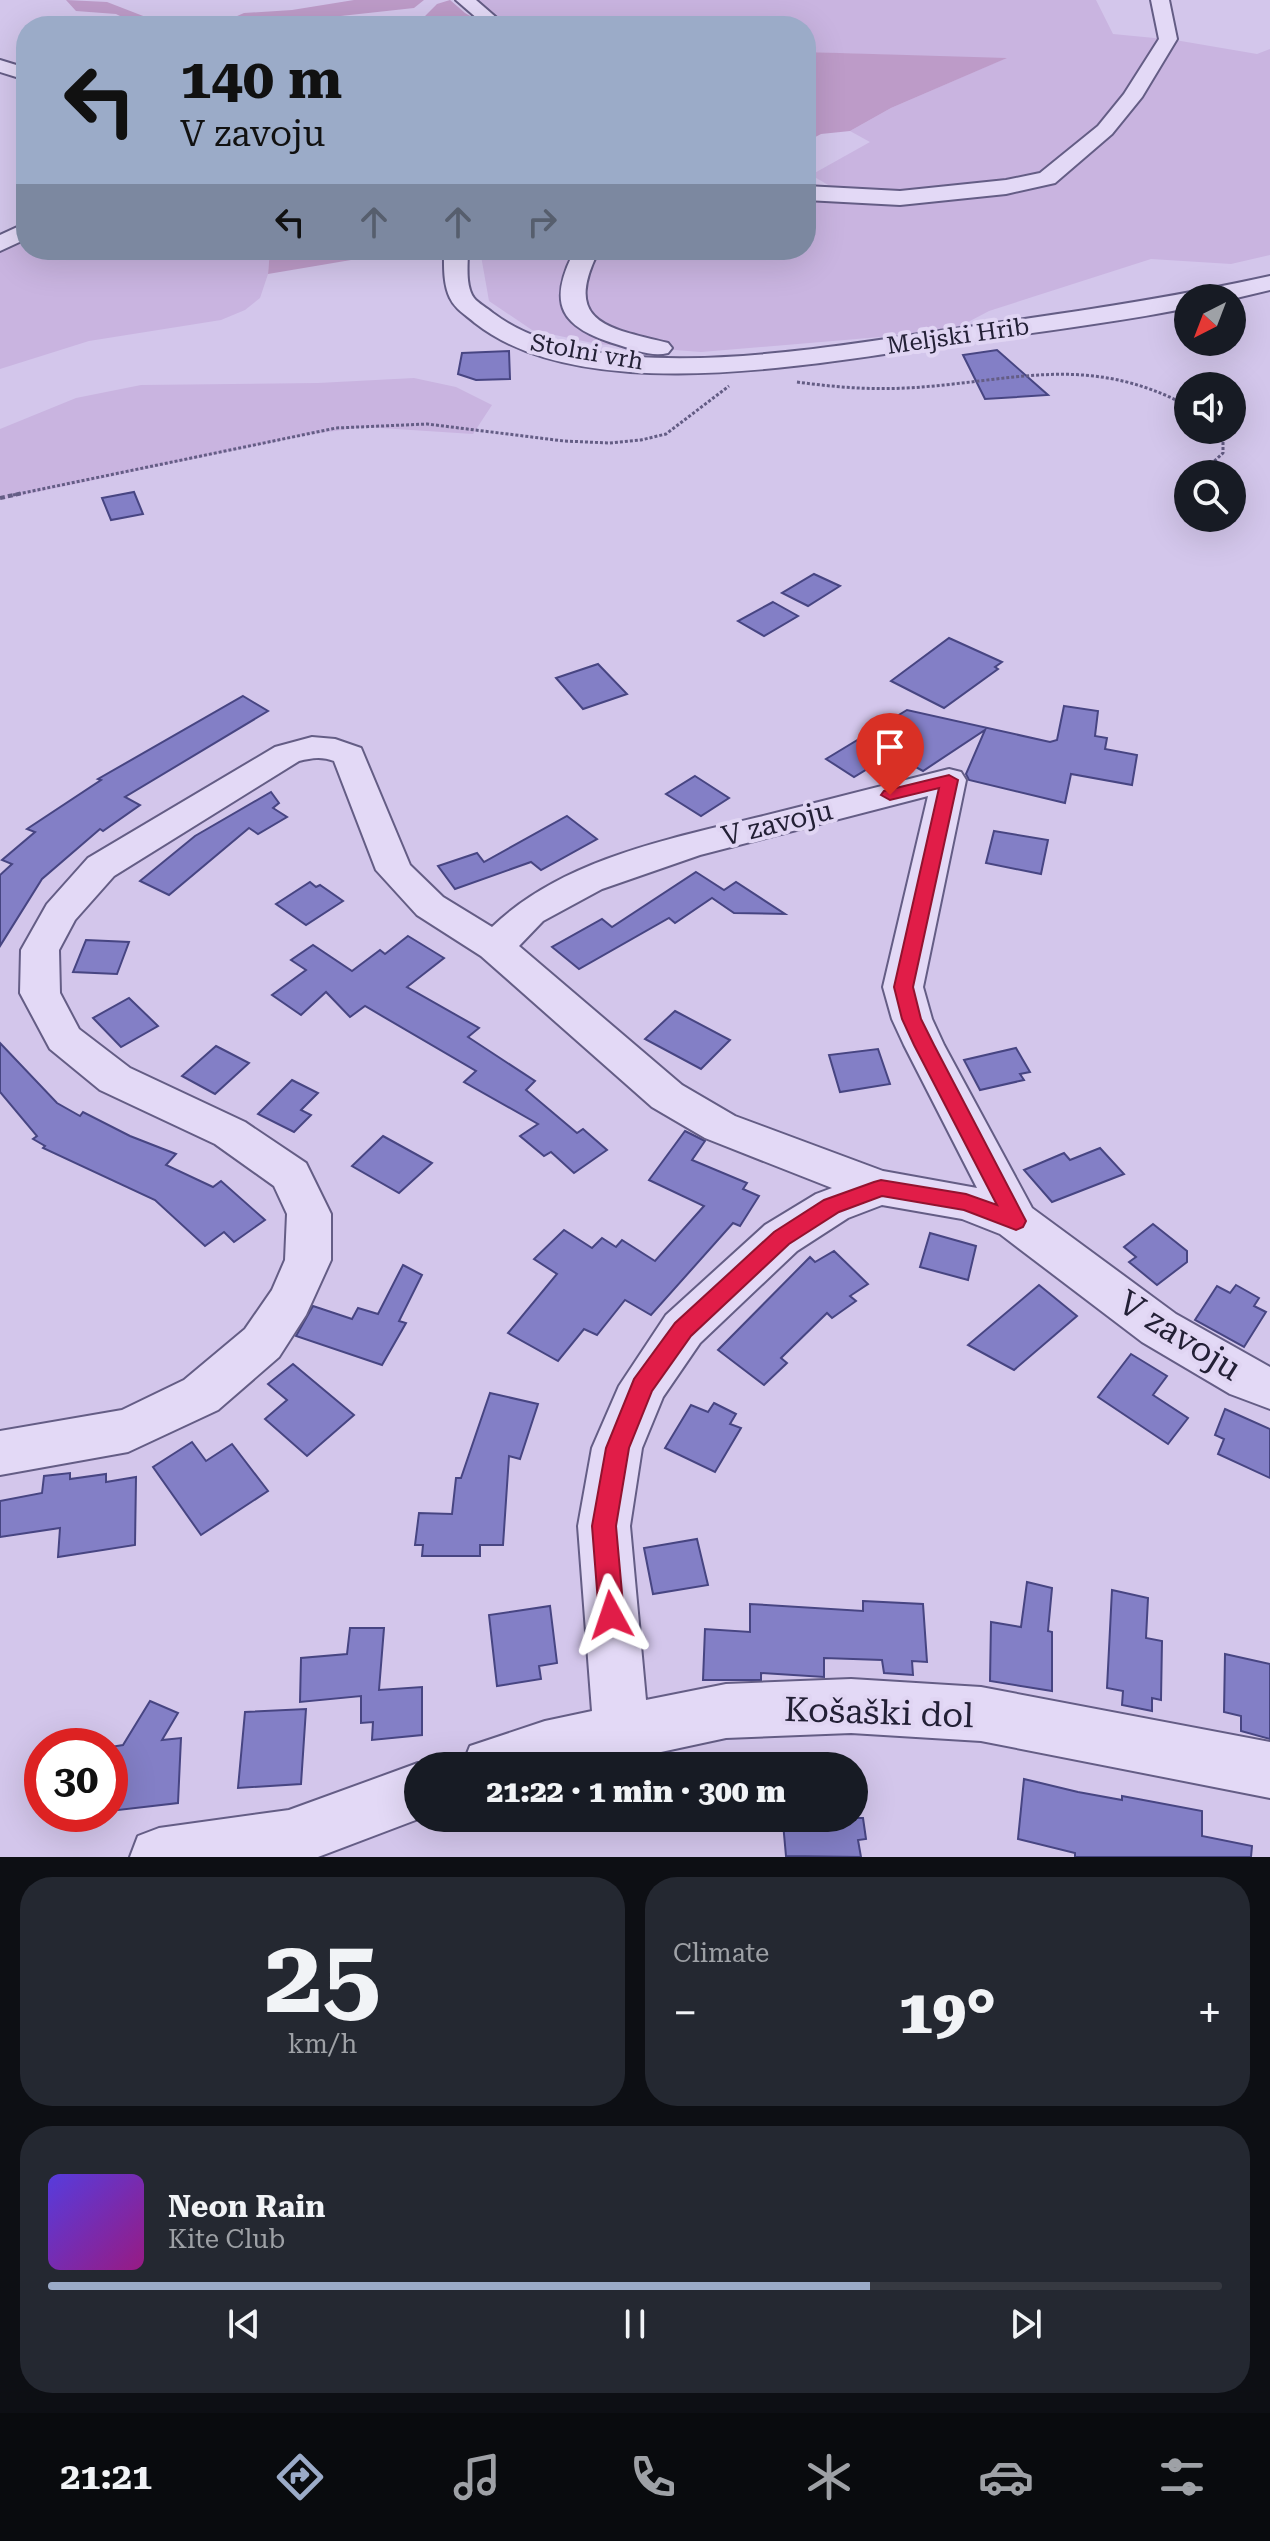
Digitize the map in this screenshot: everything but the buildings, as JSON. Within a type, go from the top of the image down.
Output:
[{"type":"street","points":[[465,0],[485,16]]},
{"type":"street","points":[[816,194],[900,198],[1006,187],[1047,178],[1105,130],[1132,97],[1168,39],[1160,0]]},
{"type":"street","name":"Stolni vrh","points":[[456,260],[463,300],[489,324],[518,340],[589,357],[729,375]]},
{"type":"street","points":[[581,260],[568,293],[569,302],[579,315],[614,334],[729,375]]},
{"type":"street","points":[[1246,288],[1270,283]]},
{"type":"street","name":"Meljski Hrib","points":[[729,375],[804,359],[1109,316],[1174,304]]},
{"type":"street","name":"V zavoju","points":[[0,1453],[128,1430],[201,1395],[262,1343],[290,1301],[308,1260],[309,1214],[291,1175],[230,1133],[115,1079],[64,1039],[40,993],[40,950],[60,913],[101,867],[287,754],[312,747],[335,749],[349,755],[394,870],[430,906],[495,947],[667,1096],[720,1127],[759,1144],[881,1188],[966,1202],[1016,1221],[1159,1328],[1247,1379],[1270,1388]]},
{"type":"street","name":"V zavoju","points":[[495,947],[530,912],[589,880],[689,846],[949,780],[903,987],[912,1019],[924,1045],[1016,1221]]},
{"type":"street","name":"V zavoju","points":[[621,1732],[604,1526],[617,1448],[643,1386],[683,1329],[781,1238],[832,1206],[881,1188]]},
{"type":"street","name":"Košaški dol","points":[[544,1752],[621,1732],[726,1711],[851,1706],[981,1714],[1270,1770]]},
{"type":"street","points":[[159,1857],[285,1848],[404,1797]]},
{"type":"path","points":[[795,382],[854,389],[909,388],[989,379],[1098,373],[1141,381],[1174,399]]},
{"type":"path","points":[[0,498],[336,428],[427,424],[564,441],[609,443],[641,440],[675,429],[729,375]]},
{"type":"shaded area","points":[[66,0],[107,2],[143,16],[120,16],[76,11]]},
{"type":"shaded area","points":[[354,0],[424,0],[414,8],[341,16],[237,16]]},
{"type":"shaded area","points":[[450,0],[470,16],[425,16],[437,4]]},
{"type":"shaded area","points":[[470,0],[1096,0],[1113,34],[1175,40],[1257,54],[1270,49],[1270,255],[1231,264],[1151,259],[989,311],[951,331],[701,352],[597,344],[532,330],[489,301],[482,260],[816,260],[816,198],[854,200],[816,178],[816,172],[870,142],[850,131],[891,108],[1004,59],[816,52],[816,16],[491,16]]},
{"type":"shaded area","points":[[816,52],[1007,58],[891,108],[850,131],[816,137]]},
{"type":"shaded area","points":[[16,241],[16,260],[269,260],[260,298],[245,310],[221,320],[89,341],[0,369],[0,250]]},
{"type":"shaded area","points":[[269,260],[351,260],[268,274]]},
{"type":"shaded area","points":[[414,378],[456,387],[492,405],[473,434],[365,427],[312,434],[0,500],[0,429],[76,398],[141,385],[318,383]]},
{"type":"route","points":[[611,1615],[604,1526],[617,1448],[643,1386],[683,1329],[781,1238],[832,1206],[881,1188],[966,1202],[1016,1221],[924,1045],[912,1019],[903,987],[949,780],[890,795]]}]
